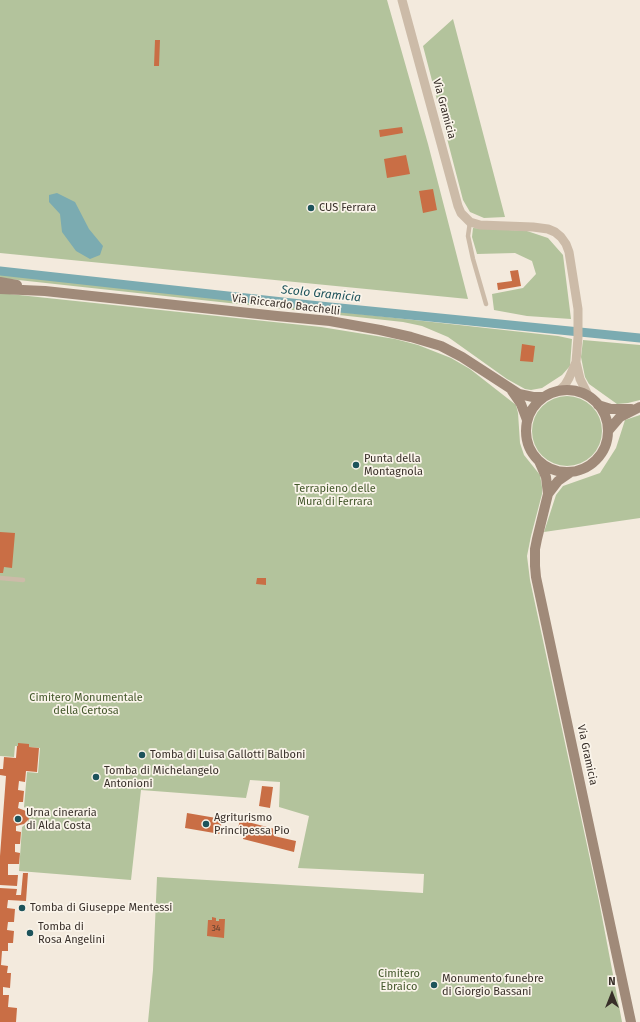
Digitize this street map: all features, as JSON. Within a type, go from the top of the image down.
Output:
[{"type":"main road","name":"Via Riccardo Bacchelli","points":[[0,282],[44,291]]},
{"type":"main road","name":"Via Riccardo Bacchelli","points":[[0,289],[44,291],[322,321],[387,331],[429,342],[451,351],[475,365],[510,390],[527,396],[544,397]]},
{"type":"main road","name":"Via Riccardo Bacchelli","points":[[510,390],[521,404],[527,420]]},
{"type":"main road","name":"Via Gramicia","points":[[548,494],[558,480],[571,472],[585,468],[599,458],[605,448],[608,432],[607,420],[604,413],[589,397],[575,391],[559,391],[544,397],[536,404],[527,420],[527,440],[531,452],[546,476],[548,494],[535,549],[536,577],[631,1022]]},
{"type":"main road","points":[[598,405],[605,408],[618,410],[638,408]]},
{"type":"main road","points":[[608,432],[620,417],[638,408]]},
{"type":"main road","points":[[538,461],[554,470],[571,472]]},
{"type":"street","name":"Via Gramicia","points":[[402,0],[458,206],[465,218],[470,222],[489,225],[541,228],[555,232],[561,237],[569,252],[579,322],[576,362],[580,379],[589,397]]},
{"type":"street","name":"Via Gramicia","points":[[559,391],[565,385],[576,362]]},
{"type":"lane","points":[[470,222],[468,236],[486,304]]},
{"type":"lane","points":[[0,578],[23,580]]},
{"type":"green space","name":"CUS Ferrara","points":[[0,0],[387,0],[428,144],[468,299],[0,253]]},
{"type":"green space","points":[[453,19],[505,217],[484,218],[470,212],[463,200],[423,46]]},
{"type":"green space","points":[[473,228],[527,231],[548,238],[563,255],[571,319],[527,316],[494,310],[492,294],[523,288],[536,274],[532,261],[515,253],[477,254],[472,237]]},
{"type":"green space","points":[[0,274],[558,336],[572,339],[570,366],[562,375],[542,388],[531,390],[525,389],[507,379],[448,337],[422,326],[403,322],[0,278]]},
{"type":"green space","points":[[0,293],[321,327],[395,339],[418,345],[451,358],[470,369],[516,405],[520,443],[524,455],[540,475],[542,487],[542,494],[527,556],[530,580],[599,901],[622,1022],[148,1022],[153,970],[157,877],[423,893],[424,874],[298,868],[309,816],[279,807],[280,782],[250,780],[246,798],[141,790],[131,880],[19,871],[22,827],[27,823],[30,815],[28,810],[24,807],[27,772],[38,773],[40,748],[15,746],[14,757],[0,756]]},
{"type":"green space","points":[[583,340],[640,345],[640,400],[617,404],[589,384],[585,377],[581,357]]},
{"type":"green space","points":[[560,396],[574,396],[587,402],[596,411],[600,417],[602,431],[600,445],[592,456],[581,464],[574,466],[560,466],[553,464],[542,456],[534,445],[532,438],[532,424],[534,417],[542,406],[553,398]]},
{"type":"green space","points":[[640,415],[640,518],[544,532],[556,495],[563,486],[600,473],[616,448],[625,420]]},
{"type":"water","points":[[57,193],[75,202],[89,229],[103,246],[100,255],[90,259],[76,251],[62,232],[60,214],[49,202],[49,195]]},
{"type":"building","points":[[155,40],[160,40],[159,66],[154,66]]},
{"type":"building","points":[[402,127],[403,133],[380,137],[379,130]]},
{"type":"building","points":[[406,155],[410,174],[387,178],[384,159]]},
{"type":"building","points":[[433,189],[437,210],[423,213],[419,191]]},
{"type":"building","points":[[518,270],[521,286],[498,290],[497,283],[512,281],[510,271]]},
{"type":"building","points":[[522,344],[535,346],[533,362],[520,361]]},
{"type":"building","points":[[0,532],[15,533],[12,568],[4,567],[3,573],[0,573]]},
{"type":"building","points":[[257,578],[266,578],[266,585],[256,584]]},
{"type":"building","points":[[18,743],[29,744],[29,747],[39,748],[37,772],[26,771],[25,782],[19,781],[18,790],[24,791],[23,802],[19,802],[18,808],[26,811],[29,819],[24,824],[16,826],[16,831],[21,832],[20,844],[15,844],[15,852],[20,853],[19,864],[8,864],[8,875],[18,875],[17,886],[0,885],[0,856],[6,776],[0,775],[0,769],[3,769],[4,757],[16,758]]},
{"type":"building","points":[[262,786],[273,787],[270,808],[259,806]]},
{"type":"building","points":[[187,813],[222,819],[220,834],[185,828]]},
{"type":"building","points":[[240,820],[275,829],[274,836],[296,841],[294,852],[243,839],[244,833],[237,832]]},
{"type":"building","points":[[23,873],[28,873],[26,901],[8,900],[7,908],[15,909],[14,922],[8,922],[7,930],[14,931],[13,943],[8,943],[8,951],[2,951],[1,965],[8,966],[7,973],[11,973],[10,988],[3,987],[3,995],[9,995],[8,1007],[17,1008],[16,1022],[0,1022],[0,888],[17,889],[16,895],[21,895]]},
{"type":"building","points":[[212,917],[216,918],[216,921],[219,921],[219,919],[225,919],[224,938],[207,936],[208,920],[212,920]]},
{"type":"waterway","name":"Scolo Gramicia","points":[[0,271],[310,305],[640,338]]},
{"type":"place","name":"CUS Ferrara","points":[[311,208]]},
{"type":"place","name":"Punta della Montagnola","points":[[356,465]]},
{"type":"place","name":"Tomba di Luisa Gallotti Balboni","points":[[142,755]]},
{"type":"place","name":"Tomba di Michelangelo Antonioni","points":[[96,777]]},
{"type":"place","name":"Urna cineraria di Alda Costa","points":[[18,819]]},
{"type":"place","name":"Agriturismo Principessa Pio","points":[[206,824]]},
{"type":"place","name":"Tomba di Giuseppe Mentessi","points":[[22,908]]},
{"type":"place","name":"Tomba di Rosa Angelini","points":[[30,933]]},
{"type":"place","name":"Monumento funebre di Giorgio Bassani","points":[[434,985]]},
{"type":"park label","name":"Terrapieno delle Mura di Ferrara","points":[[335,495]]},
{"type":"park label","name":"Cimitero Monumentale della Certosa","points":[[86,704]]},
{"type":"park label","name":"Cimitero Ebraico","points":[[399,980]]}]
